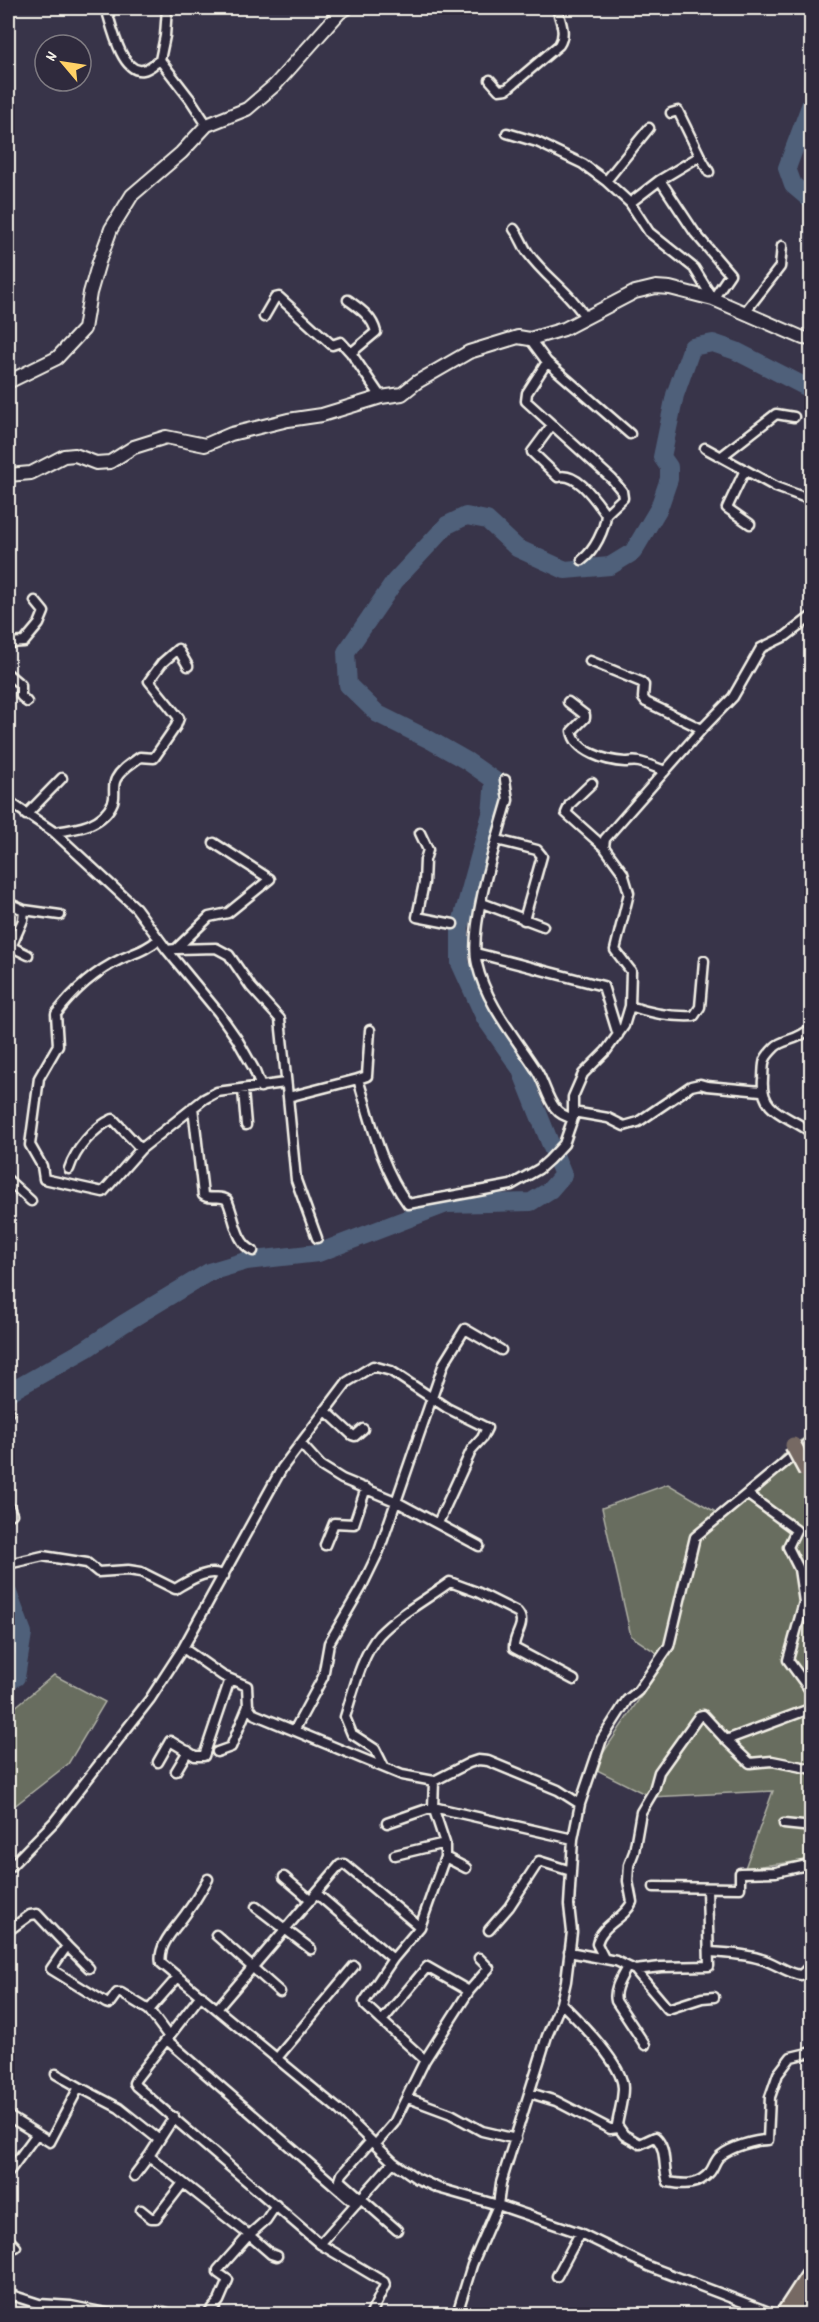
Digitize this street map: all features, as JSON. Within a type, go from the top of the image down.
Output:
[{"type":"highway","points":[[793,1445],[809,1475]]},
{"type":"highway","points":[[784,2314],[812,2271]]},
{"type":"highway","points":[[800,2314],[812,2296]]},
{"type":"street","points":[[106,8],[123,60],[136,70],[144,70],[160,60],[167,8]]},
{"type":"street","points":[[8,382],[57,358],[84,329],[90,293],[111,228],[132,195],[181,153],[207,125],[247,109],[275,85],[340,12],[347,8]]},
{"type":"street","points":[[490,80],[499,90],[507,89],[559,45],[563,39],[563,30],[557,8]]},
{"type":"street","points":[[160,60],[207,125]]},
{"type":"street","points":[[671,113],[678,111],[710,172]]},
{"type":"street","points":[[606,181],[649,128]]},
{"type":"street","points":[[507,133],[537,142],[583,164],[606,181],[630,203],[649,232],[694,268],[712,299]]},
{"type":"street","points":[[630,203],[660,180],[700,156]]},
{"type":"street","points":[[660,180],[695,233],[730,274],[712,299]]},
{"type":"street","points":[[514,230],[523,239],[527,252],[576,302],[585,317]]},
{"type":"street","points":[[745,312],[780,267],[782,246]]},
{"type":"street","points":[[8,475],[31,473],[64,456],[75,454],[96,463],[110,462],[134,447],[166,437],[206,446],[231,434],[288,420],[322,415],[402,394],[417,381],[469,352],[518,337],[530,339],[564,329],[635,292],[656,287],[670,288],[712,299],[803,338],[812,339]]},
{"type":"street","points":[[264,317],[275,298],[279,297],[332,345],[340,342],[351,353],[381,398]]},
{"type":"street","points":[[348,300],[365,313],[376,332],[351,353]]},
{"type":"street","points":[[530,339],[547,362],[630,434]]},
{"type":"street","points":[[547,362],[527,393],[526,401],[612,479],[622,491],[623,498],[606,514],[605,522],[590,554],[582,560]]},
{"type":"street","points":[[722,456],[776,414],[794,417]]},
{"type":"street","points":[[552,425],[532,452],[558,477],[565,475],[571,477],[593,497],[606,514]]},
{"type":"street","points":[[705,448],[776,487],[809,501],[812,487]]},
{"type":"street","points":[[745,470],[727,508],[750,524]]},
{"type":"street","points":[[8,643],[24,642],[39,624],[44,612],[35,601]]},
{"type":"street","points":[[604,847],[608,834],[702,729],[733,698],[761,648],[786,636],[812,616]]},
{"type":"street","points":[[54,832],[88,826],[104,817],[114,800],[114,781],[122,771],[140,757],[154,758],[179,718],[149,681],[162,663],[178,649],[188,666]]},
{"type":"street","points":[[590,662],[641,682],[644,685],[643,698],[646,702],[702,729]]},
{"type":"street","points":[[8,674],[21,685],[21,696],[27,702]]},
{"type":"street","points":[[568,702],[585,715],[585,718],[572,731],[573,738],[580,746],[602,758],[626,762],[636,761],[665,771]]},
{"type":"street","points":[[26,815],[62,778]]},
{"type":"street","points":[[505,780],[508,800],[476,934],[477,965],[494,1005],[543,1081],[555,1110],[562,1117],[599,1116],[624,1126],[638,1122],[690,1086],[700,1084],[761,1091]]},
{"type":"street","points":[[357,1079],[384,1160],[396,1188],[408,1204],[511,1185],[539,1169],[564,1144],[573,1115],[573,1097],[583,1074],[618,1035],[624,1026],[630,1006],[631,971],[615,950],[629,892],[623,873],[604,847],[566,813],[570,804],[592,783]]},
{"type":"street","points":[[8,801],[54,832],[136,908],[159,939],[172,950],[237,1039],[261,1087]]},
{"type":"street","points":[[420,833],[428,850],[424,860],[424,883],[417,917],[453,924]]},
{"type":"street","points":[[497,840],[537,850],[542,856],[524,920]]},
{"type":"street","points":[[172,950],[209,917],[228,913],[270,879],[214,843]]},
{"type":"street","points":[[8,903],[24,910],[60,915]]},
{"type":"street","points":[[482,903],[543,926]]},
{"type":"street","points":[[24,910],[23,920],[12,945],[28,955]]},
{"type":"street","points":[[159,939],[88,978],[56,1014],[58,1045],[39,1078],[30,1145],[42,1166],[44,1179],[86,1187],[100,1193],[141,1149],[193,1107],[217,1092],[285,1083]]},
{"type":"street","points":[[172,950],[216,948],[229,955],[251,987],[280,1018],[296,1180],[317,1238]]},
{"type":"street","points":[[476,953],[603,986],[618,1035]]},
{"type":"street","points":[[630,1006],[655,1015],[694,1016],[700,1007],[704,961]]},
{"type":"street","points":[[812,1027],[800,1038],[780,1044],[766,1055],[763,1062],[761,1091],[772,1109],[786,1115],[812,1133]]},
{"type":"street","points":[[288,1097],[367,1076],[370,1030]]},
{"type":"street","points":[[243,1090],[246,1125]]},
{"type":"street","points":[[193,1107],[202,1195],[222,1197],[228,1200],[240,1239],[254,1251]]},
{"type":"street","points":[[69,1169],[74,1155],[81,1146],[113,1119],[141,1149]]},
{"type":"street","points":[[8,1180],[31,1201]]},
{"type":"street","points":[[295,1729],[323,1677],[329,1643],[361,1588],[379,1551],[444,1363],[465,1329],[501,1350]]},
{"type":"street","points":[[8,1869],[54,1822],[150,1699],[183,1648],[272,1486],[347,1382],[373,1366],[391,1371],[432,1399],[487,1428],[472,1449],[438,1523]]},
{"type":"street","points":[[325,1410],[352,1435],[355,1436],[363,1429]]},
{"type":"street","points":[[457,2314],[472,2265],[498,2205],[501,2183],[547,2036],[561,2003],[572,1932],[569,1905],[573,1839],[580,1804],[602,1739],[627,1700],[638,1691],[669,1646],[695,1537],[812,1440]]},
{"type":"street","points":[[301,1444],[321,1466],[342,1479],[395,1501],[479,1546]]},
{"type":"street","points":[[325,1545],[334,1523],[354,1524],[366,1488]]},
{"type":"street","points":[[747,1494],[796,1530],[788,1547],[799,1569],[804,1602],[788,1660],[812,1693]]},
{"type":"street","points":[[8,1505],[12,1514]]},
{"type":"street","points":[[9,1563],[43,1556],[87,1563],[98,1572],[128,1570],[141,1572],[175,1589],[200,1575],[219,1573],[224,1576]]},
{"type":"street","points":[[384,1767],[375,1749],[352,1734],[345,1717],[354,1688],[378,1637],[408,1611],[450,1582],[477,1592],[517,1612],[522,1617],[522,1623],[514,1648],[574,1680]]},
{"type":"street","points":[[8,1640],[8,1653]]},
{"type":"street","points":[[183,1648],[230,1679],[247,1686],[248,1706],[231,1747],[217,1752]]},
{"type":"street","points":[[158,1762],[170,1741],[195,1756],[204,1756],[230,1679]]},
{"type":"street","points":[[248,1706],[254,1714],[275,1724],[295,1729],[402,1775],[434,1780],[469,1763],[478,1760],[488,1761],[558,1790],[580,1804]]},
{"type":"street","points":[[726,1740],[812,1708]]},
{"type":"street","points":[[604,1958],[597,1944],[599,1935],[625,1914],[632,1902],[628,1881],[629,1865],[634,1852],[640,1812],[654,1790],[659,1772],[699,1716],[703,1715],[750,1763],[772,1761],[812,1768]]},
{"type":"street","points":[[176,1771],[188,1751]]},
{"type":"street","points":[[425,2060],[364,2002],[393,1959],[420,1927],[445,1857],[445,1843],[433,1807],[434,1780]]},
{"type":"street","points":[[387,1823],[433,1807],[573,1839]]},
{"type":"street","points":[[784,1824],[812,1827]]},
{"type":"street","points":[[395,1855],[445,1843]]},
{"type":"street","points":[[445,1857],[466,1868]]},
{"type":"street","points":[[489,1930],[509,1907],[539,1861],[571,1871]]},
{"type":"street","points":[[218,2009],[340,1865],[344,1864],[420,1927]]},
{"type":"street","points":[[654,1887],[740,1888],[740,1873],[776,1872],[812,1864]]},
{"type":"street","points":[[284,1877],[393,1959]]},
{"type":"street","points":[[208,1879],[188,1912],[172,1931],[160,1957],[161,1963],[278,2057],[374,2142],[393,2162],[416,2178],[438,2188],[498,2205],[580,2233],[648,2266],[774,2314]]},
{"type":"street","points":[[568,1952],[604,1958],[631,1968],[709,1966],[707,1888]]},
{"type":"street","points":[[256,1907],[311,1949]]},
{"type":"street","points":[[8,1931],[30,1915],[37,1914],[89,1968]]},
{"type":"street","points":[[216,1935],[280,1992]]},
{"type":"street","points":[[67,1946],[51,1969],[106,2003],[109,2004],[117,1993],[121,1993],[149,2010],[168,2039],[358,2201],[397,2230]]},
{"type":"street","points":[[709,1952],[760,1958],[796,1975],[801,1975],[812,1964]]},
{"type":"street","points":[[358,2201],[340,2180],[342,2174],[394,2123],[425,2060],[470,1991],[489,1968],[479,1958]]},
{"type":"street","points":[[278,2057],[354,1966]]},
{"type":"street","points":[[382,2020],[427,1967],[470,1991]]},
{"type":"street","points":[[631,1968],[668,2009],[702,1998],[714,1997]]},
{"type":"street","points":[[631,1968],[617,1988],[616,2001],[645,2045]]},
{"type":"street","points":[[149,2010],[178,1977]]},
{"type":"street","points":[[201,1995],[134,2083],[320,2244],[384,2282],[385,2285],[371,2314]]},
{"type":"street","points":[[561,2003],[595,2038],[622,2079],[623,2089],[616,2125],[624,2135],[640,2144],[655,2137],[659,2141],[665,2153],[664,2170],[668,2182],[685,2185],[699,2182],[710,2171],[719,2156],[758,2140],[768,2140],[770,2097],[778,2074],[791,2057],[812,2052]]},
{"type":"street","points":[[56,2074],[119,2108],[158,2139]]},
{"type":"street","points":[[8,2115],[36,2135],[48,2142],[52,2141],[79,2087]]},
{"type":"street","points":[[530,2093],[556,2102],[610,2129],[619,2128]]},
{"type":"street","points":[[408,2098],[451,2114],[482,2132],[516,2139]]},
{"type":"street","points":[[134,2176],[174,2117]]},
{"type":"street","points":[[8,2173],[36,2135]]},
{"type":"street","points":[[149,2156],[271,2254],[277,2256]]},
{"type":"street","points":[[320,2244],[393,2162]]},
{"type":"street","points":[[141,2210],[151,2218],[156,2218],[183,2183]]},
{"type":"street","points":[[208,2314],[219,2301],[228,2280],[218,2273],[218,2270],[249,2235],[266,2220],[276,2205]]},
{"type":"street","points":[[557,2276],[580,2233]]},
{"type":"street","points":[[8,2239],[16,2247]]},
{"type":"street","points":[[14,2296],[39,2304],[70,2306],[111,2314]]},
{"type":"street","points":[[162,2314],[164,2312],[171,2314]]},
{"type":"green space","points":[[811,1434],[811,1860],[745,1868],[773,1791],[651,1797],[593,1768],[666,1659],[631,1636],[602,1508],[668,1484],[724,1517],[793,1445]]},
{"type":"green space","points":[[54,1675],[105,1702],[68,1764],[8,1811],[8,1713]]},
{"type":"waterway","points":[[812,101],[787,168],[793,185],[812,201]]},
{"type":"waterway","points":[[8,1393],[86,1349],[209,1272],[246,1261],[318,1253],[446,1204],[531,1202],[550,1190],[563,1175],[520,1068],[485,1018],[460,963],[460,927],[491,814],[494,780],[467,761],[378,714],[348,685],[346,652],[395,581],[447,525],[466,516],[487,520],[517,548],[565,570],[610,566],[633,552],[659,508],[669,479],[669,467],[662,457],[675,395],[692,347],[713,343],[736,351],[812,390]]},
{"type":"waterway","points":[[8,1593],[23,1633],[16,1677],[8,1680]]}]
